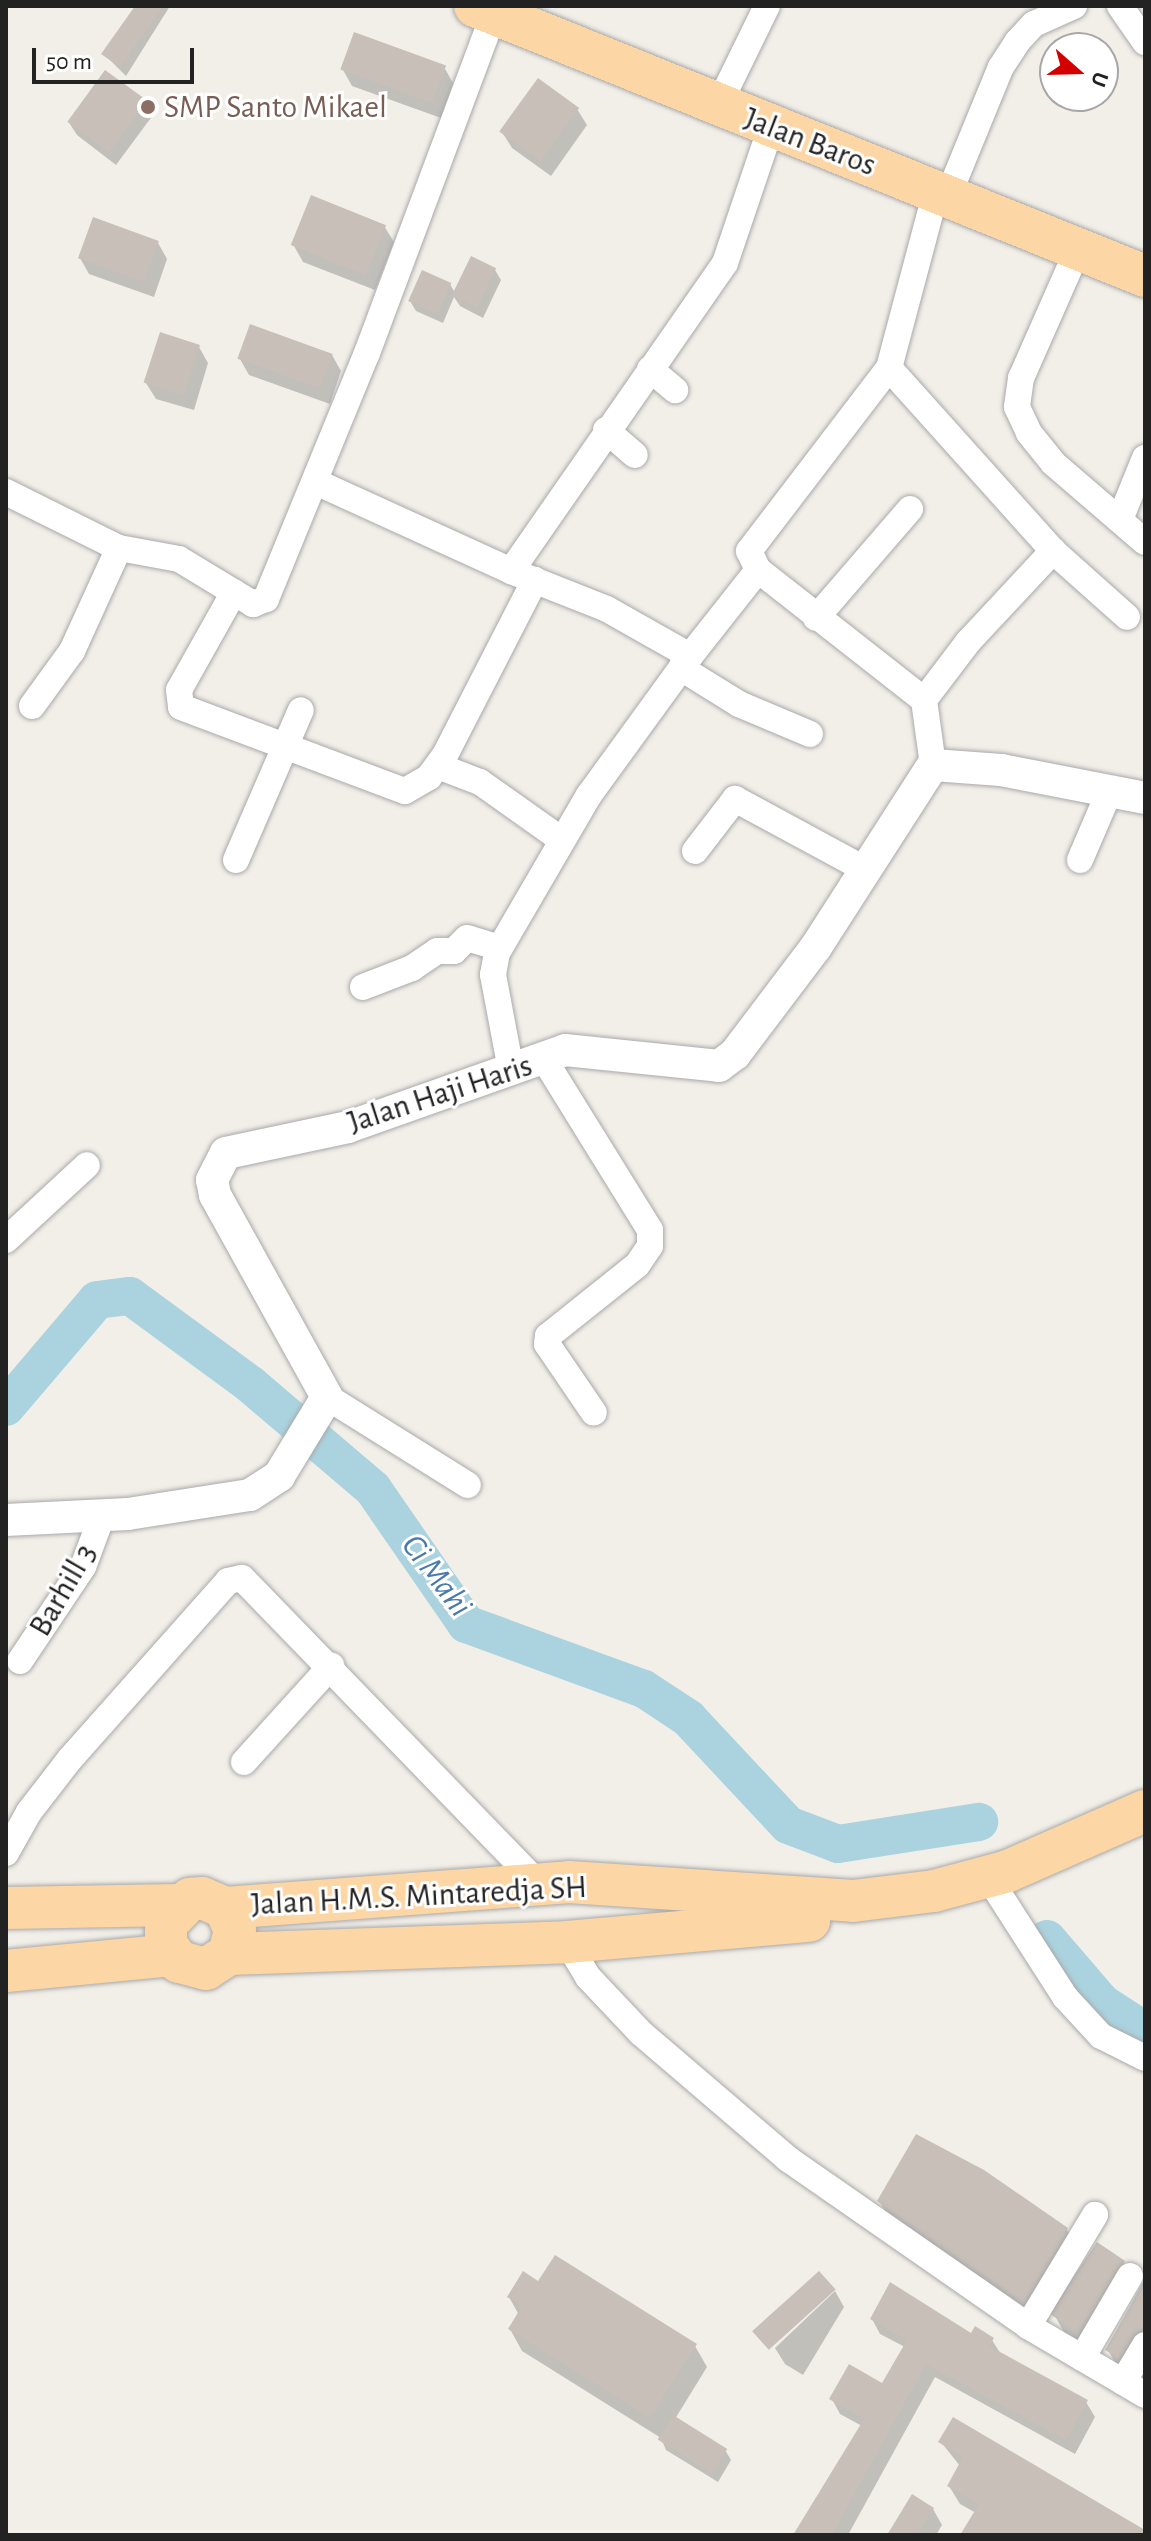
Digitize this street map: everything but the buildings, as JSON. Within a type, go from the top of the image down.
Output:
[{"type":"main road","name":"Jalan Baros","points":[[508,13],[718,106],[1145,276]]},
{"type":"main road","name":"Jalan H.M.S. Mintaredja SH","points":[[6,1908],[178,1905],[202,1898],[225,1908],[553,1882],[853,1901],[934,1891],[988,1877],[1077,1845],[1145,1811]]},
{"type":"main road","points":[[553,1882],[585,1891],[591,1906],[586,1931],[571,1941]]},
{"type":"main road","name":"Jalan H.M.S. Mintaredja SH","points":[[229,1954],[571,1941],[798,1923],[826,1918],[853,1901]]},
{"type":"main road","points":[[172,1955],[164,1934],[178,1905]]},
{"type":"main road","name":"Jalan H.M.S. Mintaredja SH","points":[[6,1971],[172,1955],[197,1969],[215,1966],[229,1954],[235,1930],[225,1908]]},
{"type":"street","points":[[718,106],[767,6]]},
{"type":"street","points":[[1074,6],[1034,24],[1017,42],[1001,67],[942,194],[889,368],[751,544],[758,570],[924,700],[932,726],[933,765],[1001,770],[1145,798]]},
{"type":"street","points":[[1120,6],[1145,42]]},
{"type":"street","points":[[6,492],[70,528],[119,548],[179,559],[253,604],[266,599],[508,13]]},
{"type":"street","points":[[234,592],[178,700],[188,713],[285,751],[405,791],[422,783],[438,766],[523,575],[606,430],[736,243],[771,127]]},
{"type":"street","points":[[1078,249],[1021,378],[1017,407],[1029,433],[1053,463],[1121,517],[1145,542]]},
{"type":"street","points":[[889,368],[1053,551],[1127,617]]},
{"type":"street","points":[[650,369],[675,390]]},
{"type":"street","points":[[606,430],[635,455]]},
{"type":"street","points":[[1121,517],[1145,458]]},
{"type":"street","points":[[316,482],[523,575],[607,609],[685,662],[739,704],[810,734]]},
{"type":"street","points":[[816,618],[910,509]]},
{"type":"street","points":[[32,706],[72,651],[119,548]]},
{"type":"street","points":[[924,700],[968,642],[1053,551]]},
{"type":"street","points":[[511,1070],[493,975],[499,948],[612,761],[758,570]]},
{"type":"street","points":[[236,860],[301,710]]},
{"type":"street","name":"Jalan Haji Haris","points":[[323,1405],[215,1195],[212,1180],[219,1162],[237,1147],[348,1127],[577,1049],[719,1066],[735,1054],[868,871],[933,765]]},
{"type":"street","points":[[438,766],[480,782],[562,840]]},
{"type":"street","points":[[1080,860],[1110,790]]},
{"type":"street","points":[[695,851],[735,799],[868,871]]},
{"type":"street","points":[[363,987],[412,968],[437,951],[454,951],[467,938],[499,948]]},
{"type":"street","points":[[544,1059],[650,1230],[650,1246],[637,1265],[548,1336],[547,1344],[594,1413]]},
{"type":"street","points":[[6,1240],[87,1165]]},
{"type":"street","points":[[6,1520],[102,1516],[250,1495],[279,1476],[323,1405],[468,1485]]},
{"type":"street","name":"Barhill 3","points":[[20,1661],[83,1567],[102,1516]]},
{"type":"street","points":[[6,1853],[29,1812],[70,1759],[228,1581],[242,1578],[331,1666],[378,1723],[553,1882]]},
{"type":"street","points":[[244,1762],[331,1666]]},
{"type":"street","points":[[988,1877],[1065,1997],[1101,2036],[1145,2058]]},
{"type":"street","points":[[571,1941],[588,1977],[641,2033],[788,2159],[1028,2326],[1134,2389],[1145,2345]]},
{"type":"street","points":[[1028,2326],[1095,2215]]},
{"type":"street","points":[[1082,2358],[1130,2276]]},
{"type":"waterway","name":"Ci Mahi","points":[[6,1407],[97,1300],[130,1296],[251,1385],[373,1489],[466,1624],[644,1689],[688,1718],[788,1825],[838,1844],[979,1822]]},
{"type":"waterway","name":"Ci Mahi","points":[[1047,1939],[1102,2003],[1145,2031]]},
{"type":"place","name":"SMP Santo Mikael","points":[[148,107]]}]
